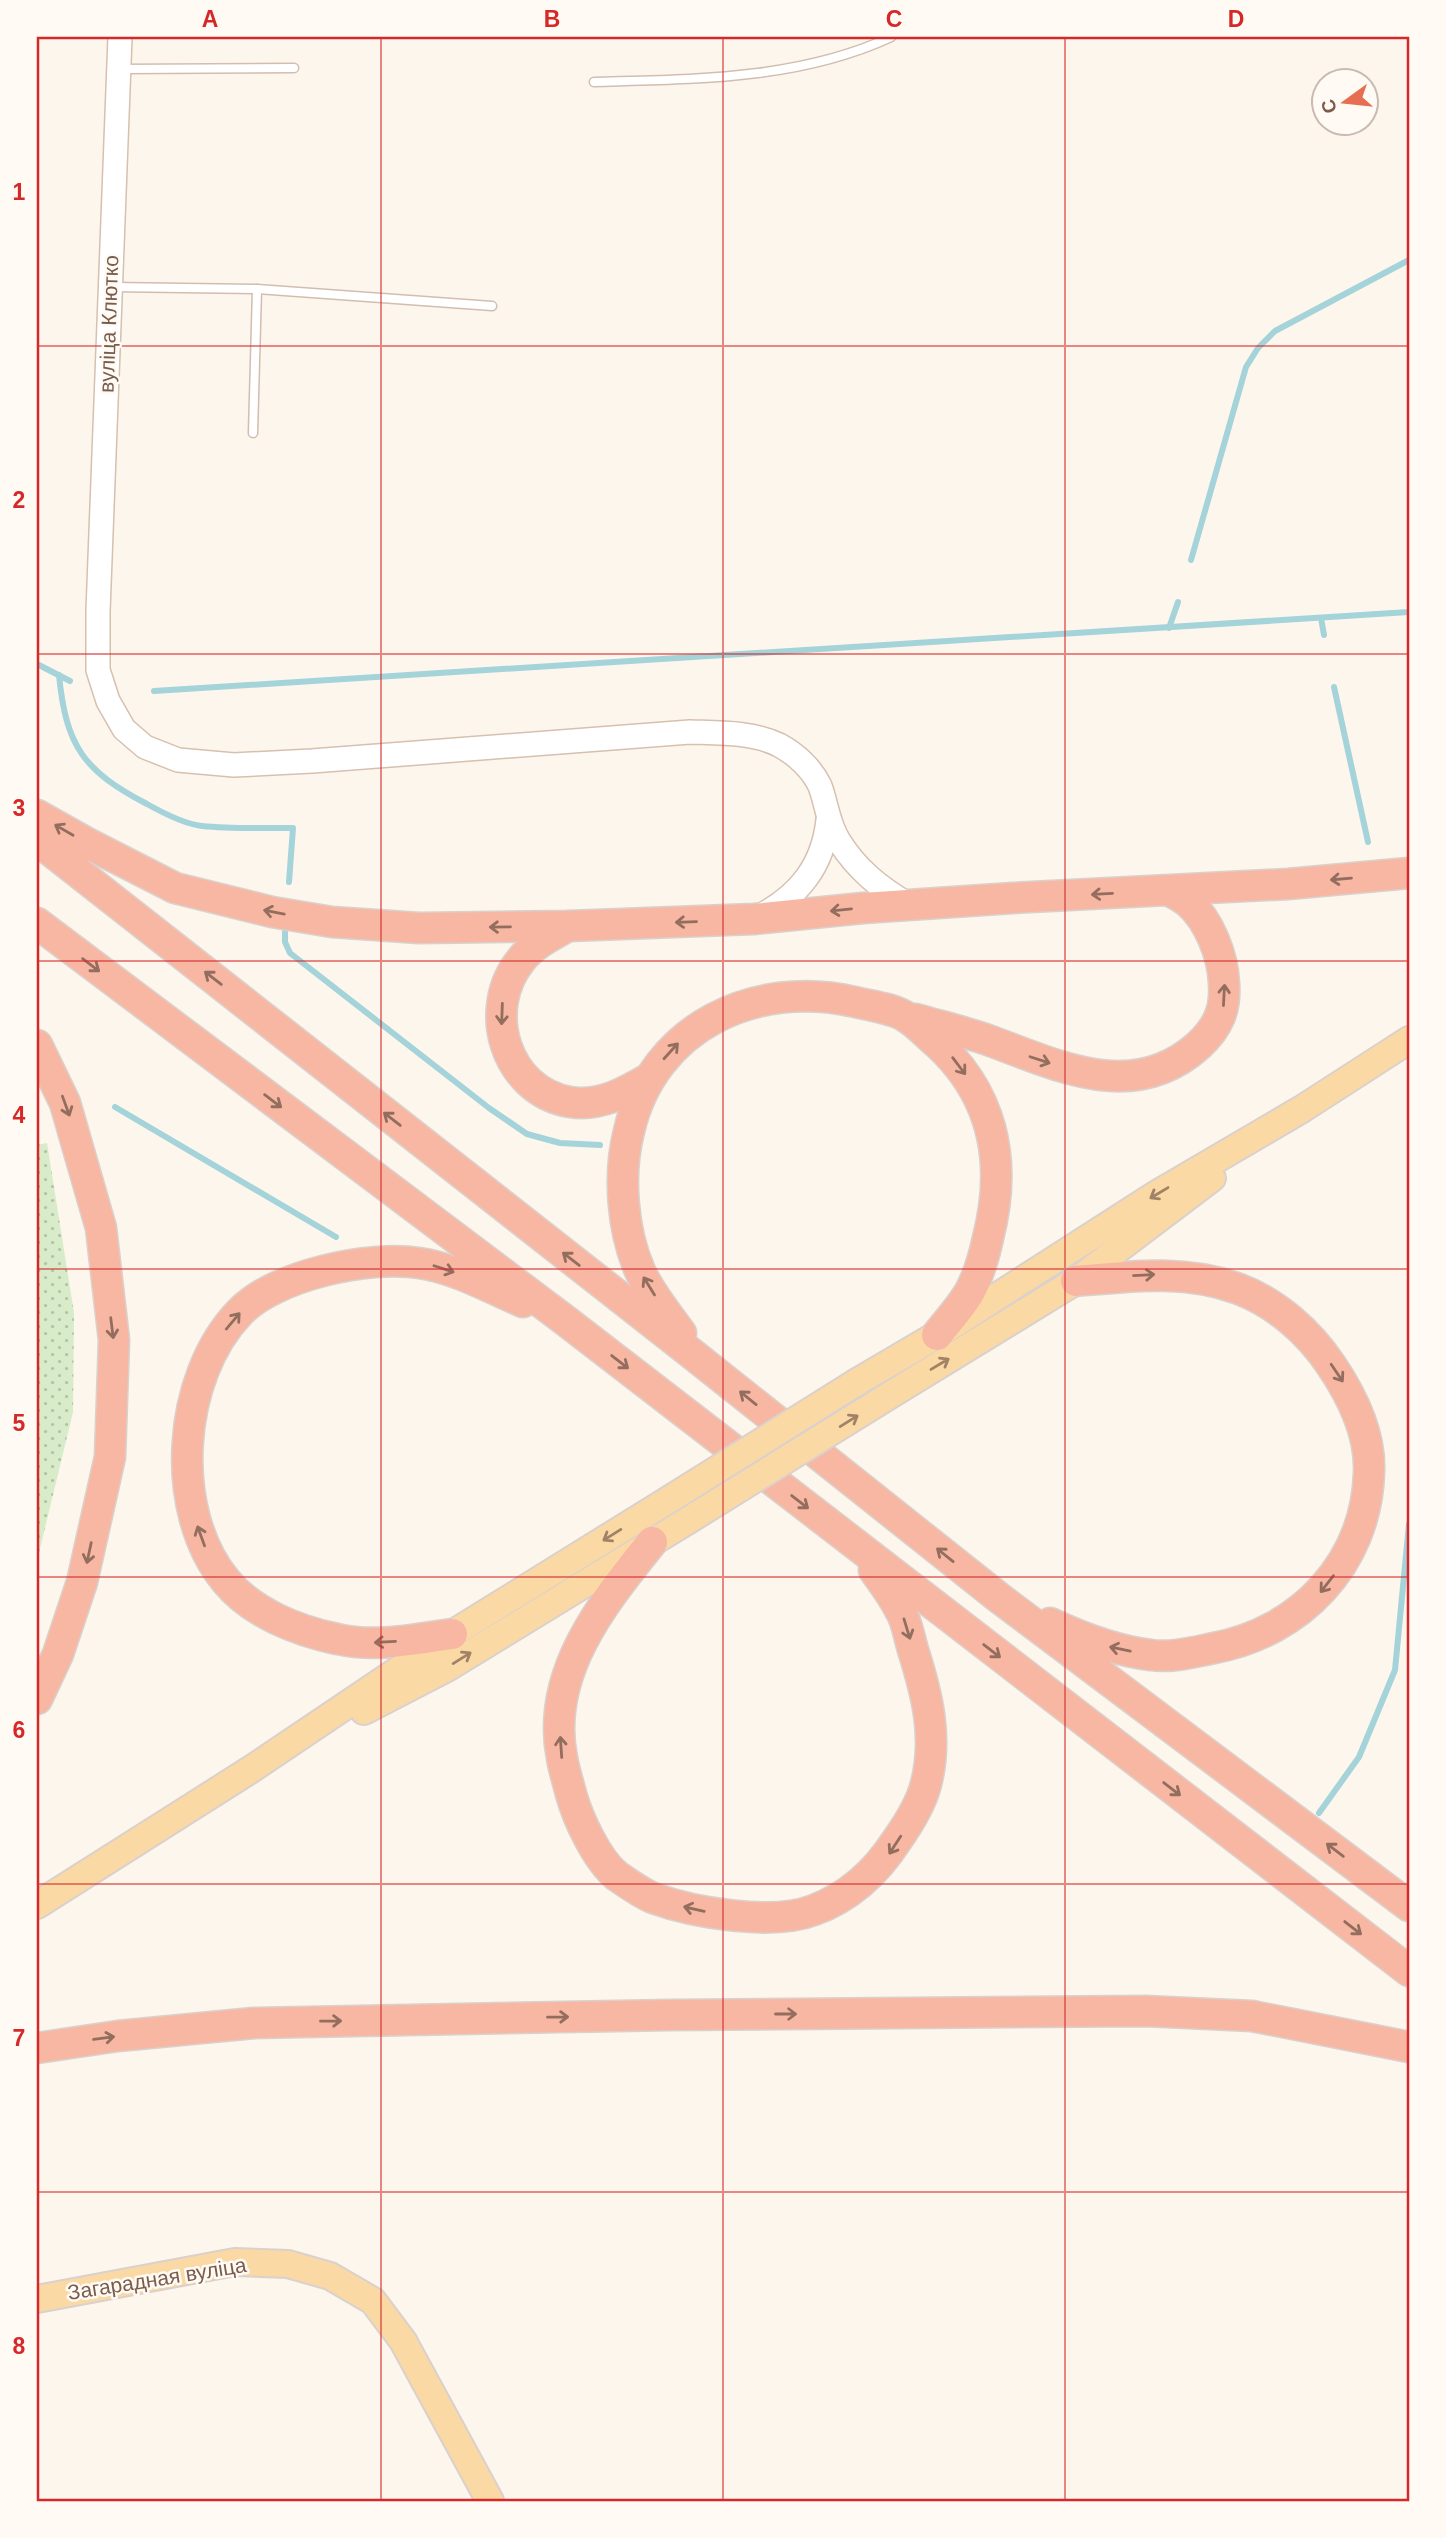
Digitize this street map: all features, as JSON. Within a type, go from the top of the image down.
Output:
[{"type":"highway","points":[[37,815],[175,888],[272,912],[332,922],[419,928],[754,919],[909,905],[1288,884],[1409,873]]},
{"type":"highway","points":[[37,840],[998,1597],[1409,1906]]},
{"type":"highway","points":[[702,1362],[642,1274],[631,1248],[625,1196],[624,1164],[634,1109],[650,1078],[667,1054],[687,1034],[737,1008],[774,998],[812,995],[879,1008],[986,1039],[1038,1060],[1089,1073],[1112,1076],[1159,1071],[1184,1058],[1211,1034],[1221,1018],[1224,1001],[1221,960],[1207,926],[1189,902],[1170,891]]},
{"type":"highway","points":[[37,923],[566,1321],[1409,1971]]},
{"type":"highway","points":[[569,926],[539,942],[520,960],[508,981],[500,1012],[504,1041],[512,1063],[528,1082],[547,1095],[571,1102],[594,1102],[621,1095],[650,1078]]},
{"type":"highway","points":[[906,1017],[949,1053],[973,1084],[987,1114],[995,1145],[996,1187],[993,1221],[983,1260],[969,1294],[937,1335]]},
{"type":"highway","points":[[37,1045],[65,1103],[101,1228],[114,1340],[110,1457],[82,1582],[58,1654],[37,1699]]},
{"type":"highway","points":[[452,1634],[381,1644],[338,1639],[289,1625],[253,1605],[228,1584],[209,1559],[198,1531],[190,1496],[190,1420],[206,1362],[219,1337],[241,1311],[268,1292],[324,1272],[382,1262],[418,1262],[444,1268],[566,1321]]},
{"type":"highway","points":[[998,1597],[1065,1630],[1106,1646],[1153,1655],[1185,1654],[1227,1646],[1265,1633],[1292,1618],[1320,1593],[1339,1568],[1356,1533],[1365,1503],[1370,1472],[1357,1410],[1345,1385],[1325,1356],[1297,1324],[1265,1302],[1239,1289],[1203,1280],[1152,1274],[1076,1281]]},
{"type":"highway","points":[[652,1542],[611,1594],[581,1642],[570,1668],[560,1715],[561,1756],[573,1800],[586,1833],[615,1874],[651,1897],[697,1910],[734,1916],[778,1917],[813,1911],[850,1892],[882,1864],[915,1812],[926,1784],[932,1744],[930,1710],[920,1671],[901,1611],[860,1549]]},
{"type":"highway","points":[[37,2048],[118,2036],[254,2023],[1132,2011],[1252,2016],[1409,2047]]},
{"type":"main road","points":[[37,1905],[250,1770],[452,1634],[937,1335],[1157,1194],[1302,1109],[1409,1040]]},
{"type":"main road","points":[[250,1770],[447,1668],[1076,1281],[1302,1109]]},
{"type":"main road","name":"Загарадная вуліца","points":[[37,2299],[235,2262],[288,2264],[330,2276],[373,2301],[403,2341],[490,2501]]},
{"type":"street","name":"вуліца Клютко","points":[[120,37],[98,670],[108,701],[124,729],[145,747],[178,760],[234,765],[690,732],[739,734],[777,744],[801,759],[819,785],[828,820]]},
{"type":"street","points":[[828,820],[856,867],[909,905]]},
{"type":"street","points":[[754,919],[778,906],[808,877],[826,842],[828,820]]},
{"type":"lane","points":[[594,82],[759,74],[801,67],[891,37]]},
{"type":"lane","points":[[119,69],[294,68]]},
{"type":"lane","points":[[110,286],[257,289],[492,306]]},
{"type":"lane","points":[[253,433],[257,289]]},
{"type":"green space","points":[[47,1143],[74,1313],[73,1412],[37,1561],[37,1145]]},
{"type":"waterway","points":[[1191,560],[1246,367],[1258,348],[1275,331],[1409,260]]},
{"type":"waterway","points":[[1169,628],[1178,602]]},
{"type":"waterway","points":[[154,691],[1409,612]]},
{"type":"waterway","points":[[1321,618],[1324,635]]},
{"type":"waterway","points":[[37,664],[70,681]]},
{"type":"waterway","points":[[59,675],[62,700],[73,739],[93,768],[125,792],[188,823],[225,828],[293,828],[289,882]]},
{"type":"waterway","points":[[1334,687],[1368,842]]},
{"type":"waterway","points":[[285,932],[285,942],[290,953],[489,1108],[527,1134],[560,1143],[600,1145]]},
{"type":"waterway","points":[[115,1107],[336,1237]]},
{"type":"waterway","points":[[1319,1813],[1359,1757],[1395,1670],[1409,1524]]}]
